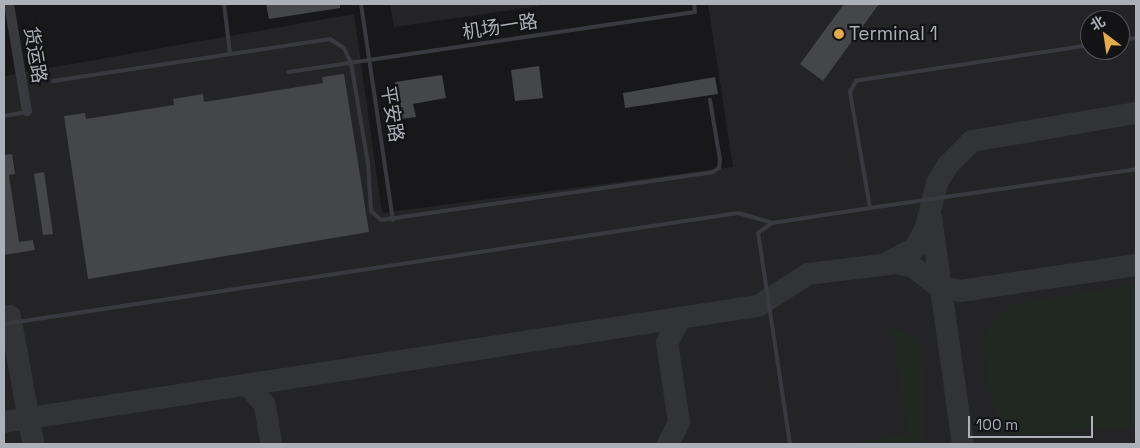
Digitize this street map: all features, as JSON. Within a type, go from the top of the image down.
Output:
[{"type":"street","name":"货运路","points":[[10,4],[26,112]]},
{"type":"lane","points":[[224,4],[230,53]]},
{"type":"lane","name":"平安路","points":[[361,4],[393,220]]},
{"type":"lane","name":"机场一路","points":[[288,72],[695,12],[694,4]]},
{"type":"lane","points":[[53,81],[330,39],[344,48],[351,63],[368,163],[372,214],[381,220],[393,220],[716,171],[720,160],[710,100]]},
{"type":"lane","points":[[870,208],[850,92],[856,81],[1080,46]]},
{"type":"lane","points":[[4,116],[26,112]]},
{"type":"lane","points":[[790,444],[757,239],[760,229],[772,223],[1136,169]]},
{"type":"lane","points":[[4,324],[738,213],[772,223]]},
{"type":"shaded area","points":[[390,4],[539,4],[539,6],[394,27]]},
{"type":"shaded area","points":[[708,4],[1136,4],[1136,444],[4,444],[4,76],[354,14],[382,213],[733,167]]},
{"type":"shaded area","points":[[1136,284],[1136,427],[1015,435],[1003,427],[993,408],[984,355],[984,337],[994,319],[1015,303]]},
{"type":"shaded area","points":[[892,329],[909,335],[922,347],[925,444],[844,444],[908,433]]},
{"type":"building","points":[[266,4],[340,4],[340,8],[269,19]]},
{"type":"building","name":"Terminal 1","points":[[844,4],[879,4],[823,81],[800,64]]},
{"type":"building","points":[[539,66],[543,98],[515,101],[511,70]]},
{"type":"building","points":[[344,74],[369,232],[88,279],[64,116],[85,113],[86,119],[174,105],[173,99],[203,94],[204,102],[323,83],[322,77]]},
{"type":"building","points":[[442,75],[446,98],[413,104],[416,117],[401,119],[395,82]]},
{"type":"building","points":[[715,77],[718,94],[625,108],[623,93]]},
{"type":"building","points":[[12,154],[15,174],[9,175],[19,242],[33,240],[35,250],[4,255],[4,155]]},
{"type":"building","points":[[44,172],[53,234],[43,235],[34,174]]},
{"type":"taxiway","points":[[887,263],[915,248],[926,227],[937,183],[948,165],[972,141],[1136,113]]},
{"type":"taxiway","points":[[931,217],[963,444]]},
{"type":"taxiway","points":[[4,422],[758,306],[808,274],[897,263],[913,267],[940,287],[960,291],[1136,265]]},
{"type":"taxiway","points":[[10,316],[33,441]]},
{"type":"taxiway","points":[[668,444],[679,422],[667,343],[680,319]]},
{"type":"taxiway","points":[[248,385],[265,405],[271,444]]},
{"type":"place","name":"Terminal 1","points":[[839,34]]}]
